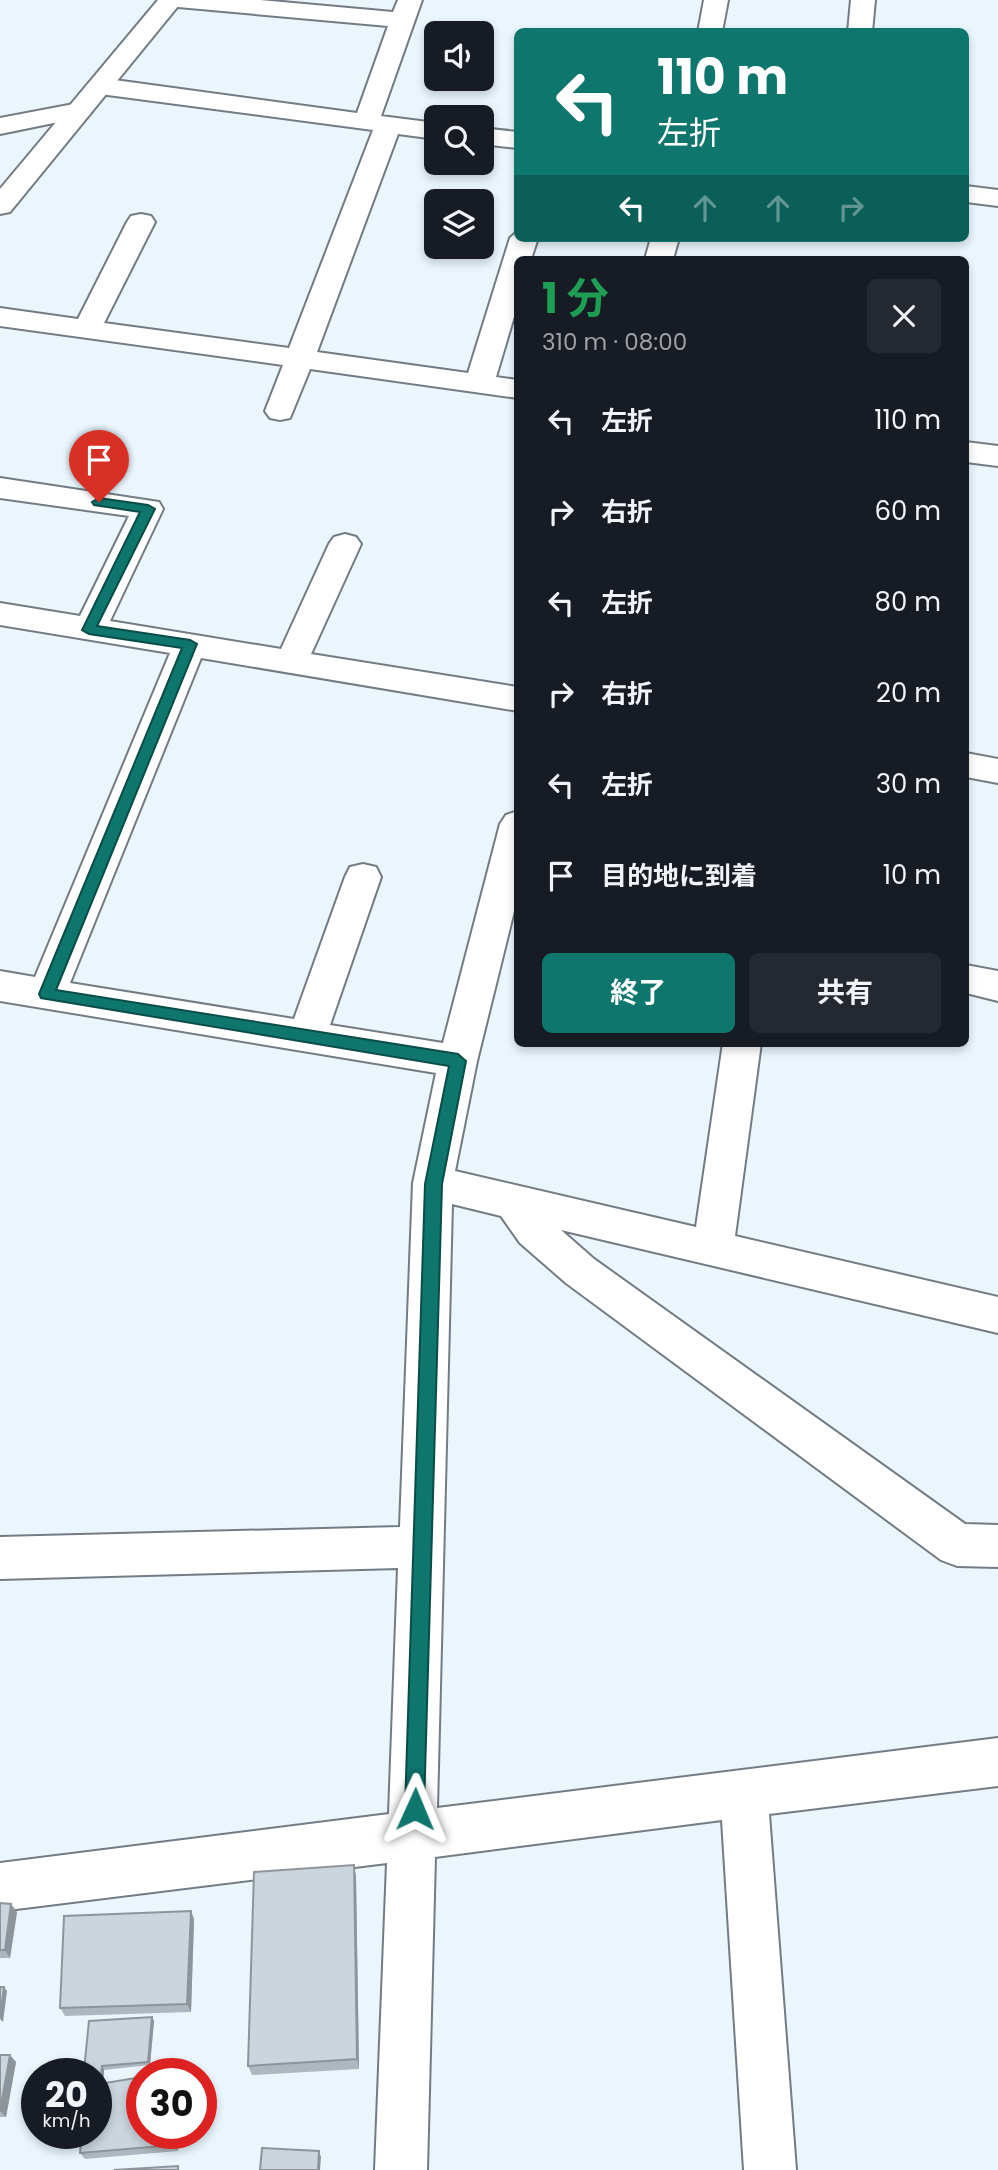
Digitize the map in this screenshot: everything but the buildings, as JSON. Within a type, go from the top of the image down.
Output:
[{"type":"street","points":[[0,206],[171,0]]},
{"type":"street","points":[[178,0],[406,10],[377,124],[301,359],[280,411]]},
{"type":"street","points":[[711,28],[716,0]]},
{"type":"street","points":[[860,28],[863,0]]},
{"type":"street","points":[[100,86],[424,130]]},
{"type":"street","points":[[0,126],[79,111]]},
{"type":"street","points":[[494,137],[514,140]]},
{"type":"street","points":[[969,194],[998,198]]},
{"type":"street","points":[[87,329],[141,222]]},
{"type":"street","points":[[479,383],[514,270]]},
{"type":"street","points":[[0,317],[514,387]]},
{"type":"street","points":[[969,452],[998,456]]},
{"type":"street","points":[[0,488],[148,509],[89,630]]},
{"type":"street","points":[[291,662],[345,544]]},
{"type":"street","points":[[0,614],[514,698]]},
{"type":"street","points":[[47,994],[190,644]]},
{"type":"street","points":[[969,766],[998,771]]},
{"type":"street","points":[[401,2170],[414,1836],[433,1184],[458,1061],[511,886],[514,859]]},
{"type":"street","points":[[306,1038],[363,877]]},
{"type":"street","points":[[969,980],[998,986]]},
{"type":"street","points":[[0,986],[458,1061]]},
{"type":"street","points":[[713,1250],[740,1047]]},
{"type":"street","points":[[433,1184],[713,1250],[997,1304]]},
{"type":"street","points":[[514,1202],[534,1231],[580,1271],[957,1545],[998,1546]]},
{"type":"street","points":[[0,1558],[421,1547]]},
{"type":"street","points":[[0,1887],[744,1796],[998,1762]]},
{"type":"street","points":[[744,1796],[770,2170]]},
{"type":"route","points":[[99,502],[148,509],[89,630],[190,644],[47,994],[458,1061],[433,1184],[415,1809]]}]
